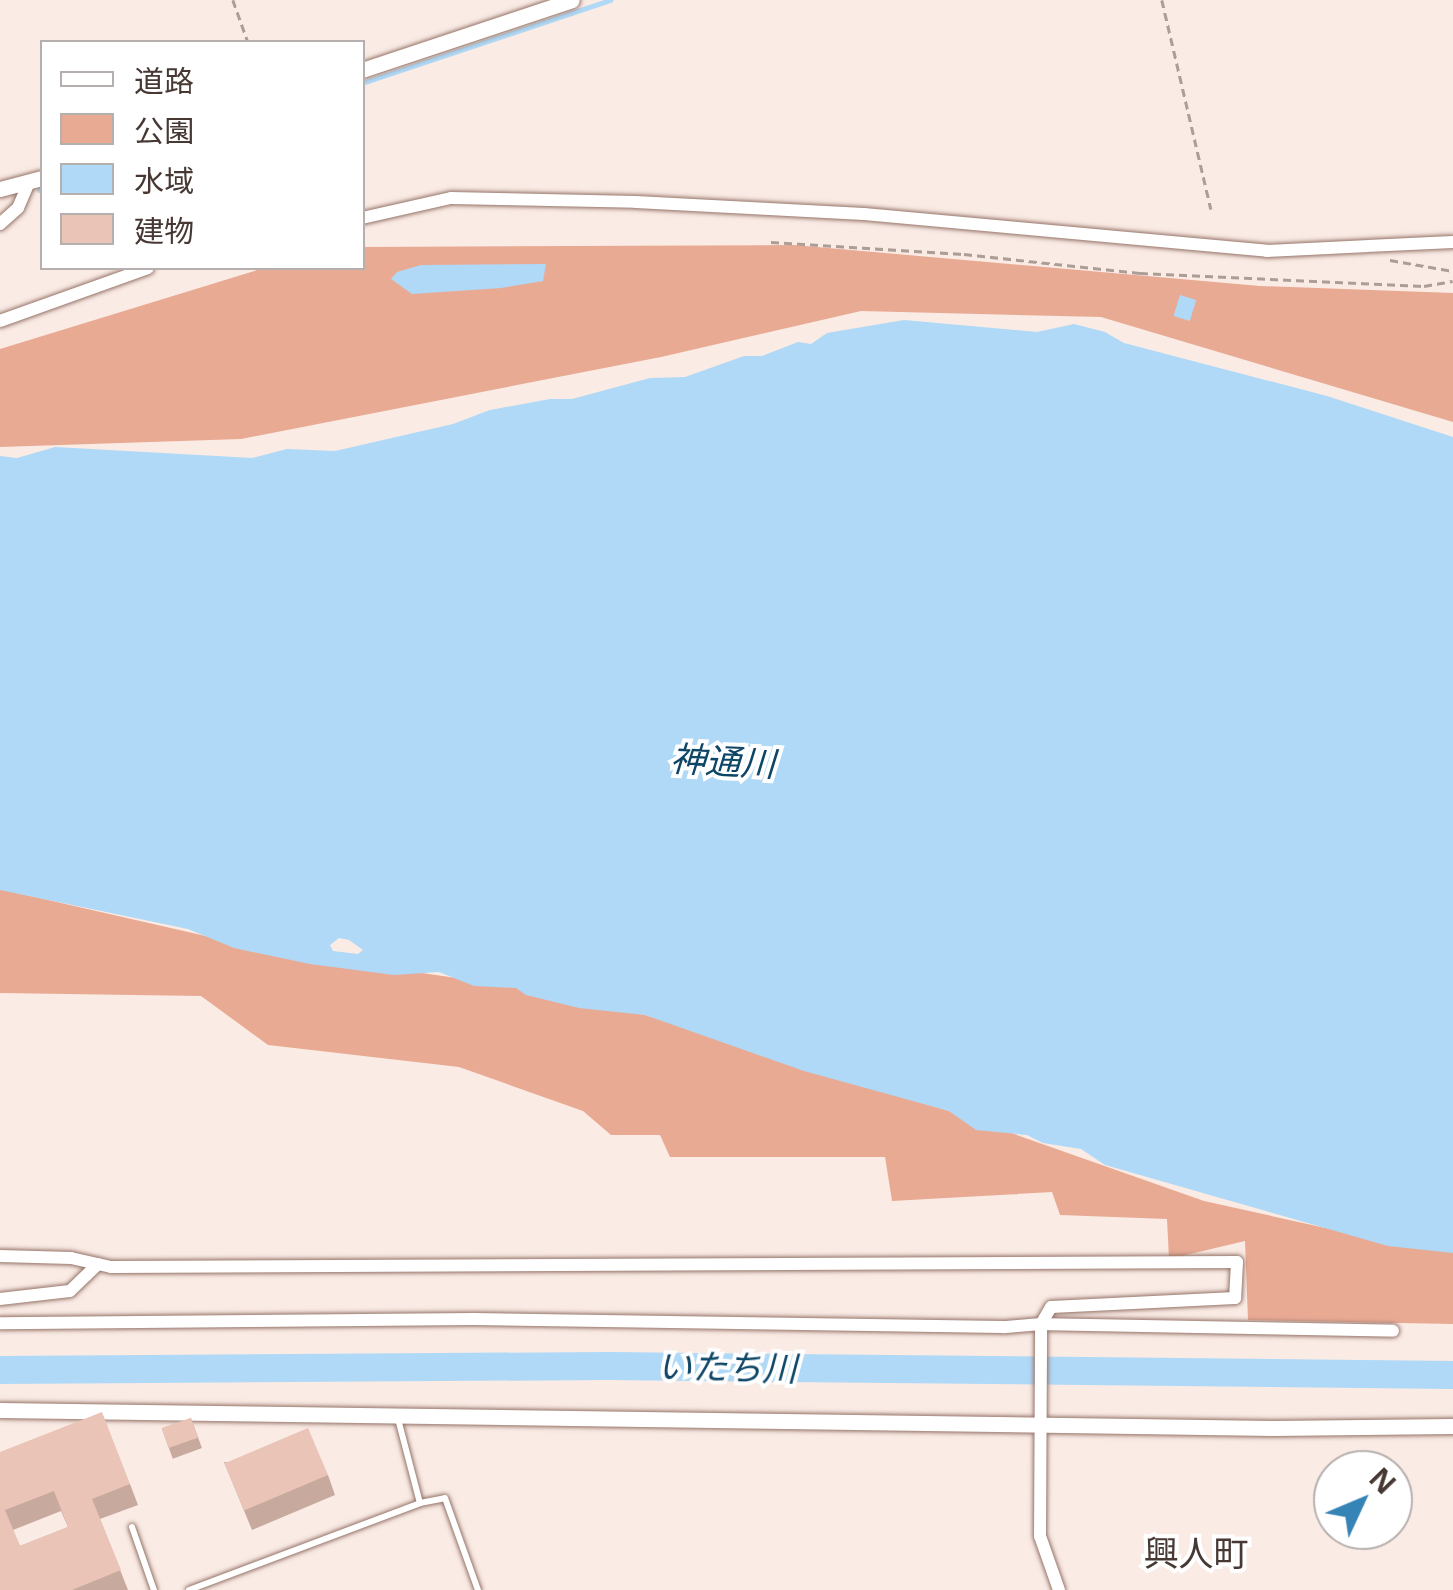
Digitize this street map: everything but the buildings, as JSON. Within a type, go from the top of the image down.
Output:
[{"type":"street","points":[[365,69],[572,0]]},
{"type":"street","points":[[0,189],[35,181]]},
{"type":"street","points":[[0,224],[18,208],[35,181]]},
{"type":"street","points":[[365,217],[451,198],[864,214],[1267,251],[1453,242]]},
{"type":"street","points":[[0,320],[142,270]]},
{"type":"street","points":[[0,1256],[72,1258],[98,1264],[1237,1262],[1235,1298],[1051,1308],[1041,1330],[1040,1536],[1059,1590]]},
{"type":"street","points":[[0,1299],[70,1290],[98,1264]]},
{"type":"street","points":[[0,1323],[474,1319],[1041,1330],[1393,1331]]},
{"type":"street","points":[[0,1410],[1453,1426]]},
{"type":"lane","points":[[396,1413],[420,1503]]},
{"type":"lane","points":[[189,1590],[420,1503],[445,1498],[478,1590]]},
{"type":"lane","points":[[132,1528],[154,1590]]},
{"type":"path","points":[[234,0],[247,40]]},
{"type":"path","points":[[1162,0],[1210,209]]},
{"type":"path","points":[[771,242],[964,254],[1140,274],[1424,286],[1453,281]]},
{"type":"path","points":[[1382,258],[1453,271]]},
{"type":"green space","points":[[794,245],[1260,286],[1453,293],[1453,422],[1101,317],[861,311],[661,357],[241,439],[0,447],[0,349],[257,270],[365,270],[365,247]]},
{"type":"green space","points":[[0,889],[267,950],[516,987],[645,1015],[949,1111],[1204,1201],[1380,1240],[1453,1250],[1453,1324],[1248,1320],[1245,1241],[1169,1259],[1167,1219],[1060,1215],[1052,1192],[892,1201],[885,1157],[670,1157],[660,1135],[611,1135],[583,1111],[459,1067],[268,1045],[201,996],[0,993]]},
{"type":"water","points":[[546,264],[543,281],[501,288],[412,294],[391,279],[397,272],[421,265]]},
{"type":"water","points":[[1180,295],[1196,300],[1190,321],[1174,316]]},
{"type":"water","name":"神通川","points":[[904,320],[1037,332],[1074,324],[1105,332],[1124,343],[1327,396],[1453,437],[1453,1253],[1388,1246],[1105,1165],[1081,1149],[1043,1143],[1027,1135],[976,1130],[949,1111],[804,1071],[645,1015],[579,1008],[526,995],[516,988],[474,986],[439,972],[394,975],[310,964],[234,948],[188,929],[0,890],[0,456],[17,458],[55,447],[252,458],[287,449],[335,451],[453,424],[490,410],[572,399],[650,378],[685,377],[744,356],[762,356],[798,342],[811,344],[827,333]],"holes":[[[339,938],[363,950],[358,954],[333,951],[330,945]]]},
{"type":"waterway","points":[[365,82],[610,0]]},
{"type":"waterway","name":"いたち川","points":[[0,1370],[609,1366],[1453,1375]]},
{"type":"district","name":"興人町","points":[[1196,1553]]}]
